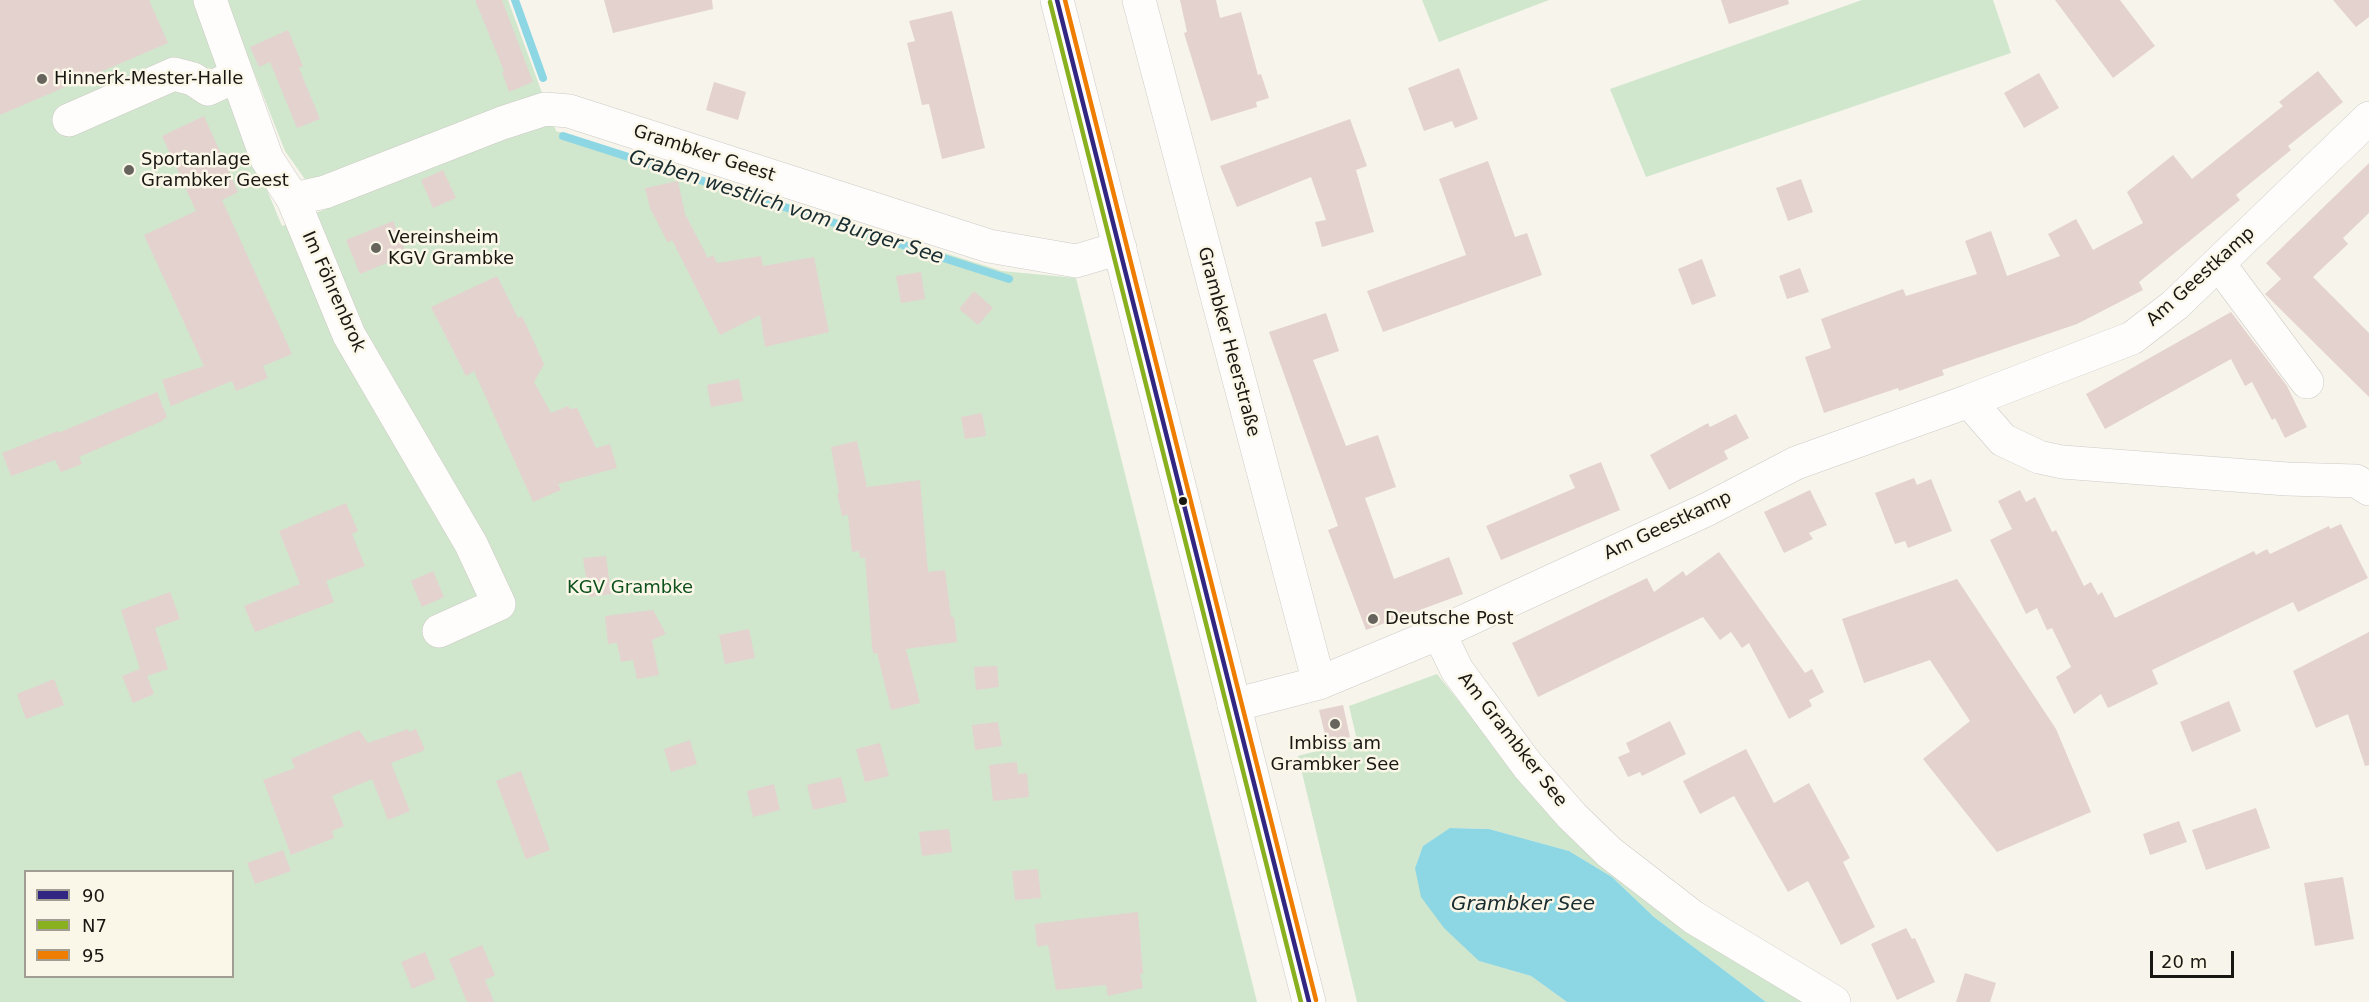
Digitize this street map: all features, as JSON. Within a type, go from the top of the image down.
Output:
[{"type":"street","name":"Im Föhrenbrok","points":[[210,0],[267,159],[293,200],[349,335],[471,544],[499,604],[439,631]]},
{"type":"street","points":[[1057,0],[1309,1002]]},
{"type":"street","name":"Grambker Heerstraße","points":[[1139,0],[1319,683]]},
{"type":"street","points":[[69,120],[174,74],[192,79],[208,90],[236,76]]},
{"type":"street","name":"Grambker Geest","points":[[293,200],[325,192],[502,123],[545,109],[569,111],[988,246],[1076,261],[1120,248]]},
{"type":"street","name":"Am Geestkamp","points":[[1234,705],[1319,683],[1439,633],[1708,509],[1797,463],[1969,402],[2132,338],[2175,305],[2369,118]]},
{"type":"street","points":[[2219,264],[2307,382]]},
{"type":"street","points":[[1969,402],[2003,441],[2039,457],[2062,462],[2287,479],[2356,481],[2369,489]]},
{"type":"street","name":"Am Grambker See","points":[[1439,633],[1457,670],[1528,766],[1572,816],[1609,852],[1693,917],[1834,1002]]},
{"type":"green space","name":"KGV Grambke","points":[[0,0],[199,0],[235,113],[282,226],[326,209],[285,151],[233,19],[228,0],[508,0],[556,131],[1002,271],[1076,278],[1257,1002],[0,1002]]},
{"type":"green space","points":[[1422,0],[1549,0],[1439,42]]},
{"type":"green space","points":[[1862,0],[1993,0],[2011,53],[1646,177],[1610,89]]},
{"type":"green space","points":[[1437,674],[1518,775],[1809,1002],[1766,1002],[1654,917],[1612,877],[1569,851],[1489,829],[1451,828],[1423,846],[1415,868],[1479,961],[1531,976],[1567,1002],[1357,1002],[1298,756],[1357,740],[1349,706]]},
{"type":"water","name":"Grambker See","points":[[1450,828],[1489,829],[1569,851],[1612,877],[1654,917],[1766,1002],[1567,1002],[1531,976],[1479,961],[1444,928],[1421,897],[1415,868],[1423,846]]},
{"type":"building","name":"Hinnerk-Mester-Halle","points":[[0,0],[149,0],[168,43],[0,115]]},
{"type":"building","points":[[475,0],[502,0],[533,82],[509,92],[502,72],[504,71]]},
{"type":"building","points":[[604,0],[712,0],[713,9],[613,33]]},
{"type":"building","points":[[1180,0],[1216,0],[1220,18],[1241,12],[1258,75],[1261,74],[1269,98],[1256,102],[1257,107],[1211,121],[1184,33],[1187,32]]},
{"type":"building","points":[[1721,0],[1788,0],[1789,4],[1729,24]]},
{"type":"building","points":[[2055,0],[2120,0],[2155,46],[2113,78]]},
{"type":"building","points":[[2333,0],[2369,0],[2369,17],[2356,27]]},
{"type":"building","points":[[952,11],[985,148],[942,159],[929,104],[922,105],[907,43],[915,41],[909,21]]},
{"type":"building","points":[[288,30],[303,66],[299,68],[320,119],[297,128],[270,62],[259,67],[250,47]]},
{"type":"building","points":[[1459,68],[1478,119],[1455,128],[1452,121],[1424,131],[1408,88]]},
{"type":"building","points":[[2318,71],[2343,102],[2288,146],[2291,150],[2236,195],[2240,200],[2139,282],[2143,290],[2077,324],[1942,370],[1944,375],[1899,391],[1898,388],[1824,413],[1805,357],[1831,348],[1821,319],[1903,289],[1906,296],[1977,274],[1965,241],[1991,231],[2007,276],[2060,256],[2048,234],[2076,219],[2093,250],[2143,223],[2127,192],[2173,155],[2192,179],[2283,106],[2279,102]]},
{"type":"building","points":[[2039,73],[2059,108],[2024,128],[2004,93]]},
{"type":"building","points":[[714,82],[746,92],[738,120],[706,110]]},
{"type":"building","points":[[204,116],[238,192],[222,200],[292,354],[263,366],[268,378],[236,391],[232,381],[171,406],[162,380],[204,366],[144,235],[196,211],[162,136]]},
{"type":"building","points":[[1350,119],[1367,166],[1356,170],[1374,232],[1322,247],[1315,222],[1326,220],[1311,177],[1237,207],[1220,166]]},
{"type":"building","points":[[1488,161],[1515,237],[1527,233],[1542,275],[1383,332],[1367,291],[1466,255],[1439,179]]},
{"type":"building","points":[[2369,163],[2369,213],[2343,238],[2348,244],[2313,277],[2369,333],[2369,397],[2265,294],[2281,279],[2266,263]]},
{"type":"building","points":[[443,170],[456,198],[433,208],[421,180]]},
{"type":"building","points":[[1801,179],[1813,212],[1788,221],[1776,188]]},
{"type":"building","points":[[678,181],[685,214],[708,258],[713,255],[717,263],[761,256],[763,266],[814,257],[829,332],[765,347],[760,315],[720,335],[672,240],[668,243],[650,208],[645,188]]},
{"type":"building","name":"Vereinsheim KGV Grambke","points":[[393,221],[407,255],[360,274],[346,240]]},
{"type":"building","points":[[1702,259],[1716,296],[1692,305],[1678,269]]},
{"type":"building","points":[[1800,268],[1809,292],[1787,299],[1779,276]]},
{"type":"building","points":[[921,272],[925,299],[901,303],[896,276]]},
{"type":"building","points":[[497,276],[518,318],[522,316],[544,364],[534,382],[551,413],[568,406],[570,409],[577,408],[596,448],[610,444],[617,468],[558,484],[561,490],[533,502],[474,371],[466,376],[431,307]]},
{"type":"building","points":[[974,291],[993,308],[978,325],[959,309]]},
{"type":"building","points":[[2231,312],[2287,386],[2307,427],[2285,438],[2275,418],[2272,420],[2252,382],[2245,386],[2231,359],[2105,429],[2086,394]]},
{"type":"building","points":[[1326,313],[1339,351],[1313,360],[1346,446],[1378,435],[1396,487],[1365,498],[1394,579],[1449,557],[1463,594],[1366,630],[1328,530],[1338,526],[1269,332]]},
{"type":"building","points":[[739,379],[743,401],[711,407],[707,385]]},
{"type":"building","points":[[157,392],[167,417],[160,422],[79,457],[82,464],[61,472],[55,460],[11,476],[2,453],[58,431],[58,433]]},
{"type":"building","points":[[982,413],[986,436],[965,439],[961,417]]},
{"type":"building","points":[[1736,414],[1749,438],[1724,451],[1728,459],[1669,490],[1650,455],[1708,423],[1710,427]]},
{"type":"building","points":[[857,441],[867,487],[920,480],[928,572],[945,570],[951,617],[954,617],[957,642],[906,649],[920,703],[891,710],[877,653],[873,653],[865,558],[860,558],[859,551],[852,552],[848,515],[842,516],[831,447]]},
{"type":"building","points":[[1601,462],[1620,510],[1501,560],[1486,526],[1575,488],[1569,475]]},
{"type":"building","points":[[1914,478],[1917,485],[1931,479],[1952,531],[1908,548],[1905,541],[1895,544],[1875,493]]},
{"type":"building","points":[[1810,490],[1827,525],[1809,533],[1813,539],[1784,553],[1764,512]]},
{"type":"building","points":[[2020,490],[2026,502],[2035,497],[2052,532],[2056,530],[2084,586],[2091,582],[2098,595],[2102,592],[2115,618],[2254,551],[2256,555],[2267,549],[2270,554],[2329,526],[2330,529],[2341,524],[2368,578],[2298,612],[2293,602],[2152,670],[2158,684],[2108,708],[2101,694],[2074,714],[2056,677],[2071,667],[2052,628],[2047,630],[2037,608],[2026,614],[1990,540],[2012,529],[1998,501]]},
{"type":"building","points":[[346,503],[358,531],[352,534],[365,566],[326,581],[334,602],[255,632],[244,606],[300,584],[279,531]]},
{"type":"building","points":[[1719,552],[1805,673],[1812,669],[1824,692],[1809,700],[1812,706],[1789,719],[1749,643],[1742,648],[1731,632],[1720,640],[1703,617],[1538,697],[1512,643],[1647,578],[1654,592],[1683,571],[1686,576]]},
{"type":"building","points":[[606,556],[611,594],[589,597],[583,558]]},
{"type":"building","points":[[433,571],[444,597],[422,607],[411,581]]},
{"type":"building","points":[[1957,579],[2056,729],[2091,812],[1997,852],[1923,759],[1970,721],[1930,660],[1864,683],[1842,619]]},
{"type":"building","points":[[170,592],[180,619],[155,628],[168,669],[147,676],[154,694],[133,703],[122,676],[140,669],[121,610]]},
{"type":"building","points":[[653,610],[666,634],[652,640],[659,675],[637,679],[633,660],[621,662],[617,643],[608,644],[605,616]]},
{"type":"building","points":[[749,629],[755,658],[725,664],[719,635]]},
{"type":"building","points":[[2369,632],[2369,765],[2365,766],[2348,714],[2316,728],[2293,671]]},
{"type":"building","points":[[997,666],[999,687],[976,690],[974,667]]},
{"type":"building","points":[[54,679],[64,705],[26,719],[17,694]]},
{"type":"building","points":[[2229,701],[2241,731],[2192,752],[2180,722]]},
{"type":"building","name":"Imbiss am Grambker See","points":[[1343,705],[1350,737],[1327,743],[1319,710]]},
{"type":"building","points":[[1670,721],[1686,754],[1642,776],[1640,772],[1628,777],[1618,757],[1630,752],[1626,743]]},
{"type":"building","points":[[998,722],[1002,746],[975,750],[972,725]]},
{"type":"building","points":[[408,729],[409,732],[416,729],[425,750],[391,763],[410,811],[388,820],[372,779],[332,796],[344,826],[332,831],[334,838],[291,855],[263,780],[295,768],[291,759],[359,730],[368,743]]},
{"type":"building","points":[[690,740],[697,764],[671,772],[664,749]]},
{"type":"building","points":[[880,743],[889,776],[865,782],[856,749]]},
{"type":"building","points":[[1746,749],[1774,803],[1809,783],[1850,858],[1843,862],[1875,927],[1841,945],[1808,881],[1788,892],[1734,796],[1700,814],[1683,781]]},
{"type":"building","points":[[1017,762],[1018,774],[1027,773],[1029,797],[993,801],[989,765]]},
{"type":"building","points":[[521,771],[550,850],[526,859],[496,781]]},
{"type":"building","points":[[841,777],[847,802],[813,810],[807,785]]},
{"type":"building","points":[[774,784],[780,810],[753,817],[747,791]]},
{"type":"building","points":[[2256,808],[2270,848],[2206,870],[2192,830]]},
{"type":"building","points":[[2179,821],[2187,842],[2150,855],[2143,834]]},
{"type":"building","points":[[949,829],[952,852],[922,856],[919,832]]},
{"type":"building","points":[[283,850],[291,871],[255,884],[247,863]]},
{"type":"building","points":[[1038,869],[1041,898],[1015,900],[1012,871]]},
{"type":"building","points":[[2343,877],[2354,939],[2315,946],[2304,883]]},
{"type":"building","points":[[1138,912],[1143,974],[1140,974],[1143,988],[1108,996],[1106,985],[1056,990],[1048,945],[1037,947],[1035,924]]},
{"type":"building","points":[[1906,928],[1912,939],[1915,938],[1935,982],[1897,1000],[1871,944]]},
{"type":"building","points":[[482,945],[495,975],[485,980],[494,1002],[467,1002],[449,959]]},
{"type":"building","points":[[425,952],[436,979],[412,989],[401,962]]},
{"type":"building","points":[[1965,973],[1996,983],[1990,1002],[1956,1002]]},
{"type":"waterway","name":"Graben westlich vom Burger See","points":[[515,0],[543,78]]},
{"type":"waterway","name":"Graben westlich vom Burger See","points":[[563,136],[1009,279]]},
{"type":"transit line","name":"90","points":[[1057,0],[1309,1002]]},
{"type":"transit line","name":"95","points":[[1065,0],[1316,1000]]},
{"type":"transit line","name":"N7","points":[[1050,2],[1301,1002]]},
{"type":"place","name":"Hinnerk-Mester-Halle","points":[[42,79]]},
{"type":"place","name":"Sportanlage Grambker Geest","points":[[129,170]]},
{"type":"place","name":"Vereinsheim KGV Grambke","points":[[376,248]]},
{"type":"place","name":"Deutsche Post","points":[[1373,619]]},
{"type":"place","name":"Imbiss am Grambker See","points":[[1335,724]]}]
